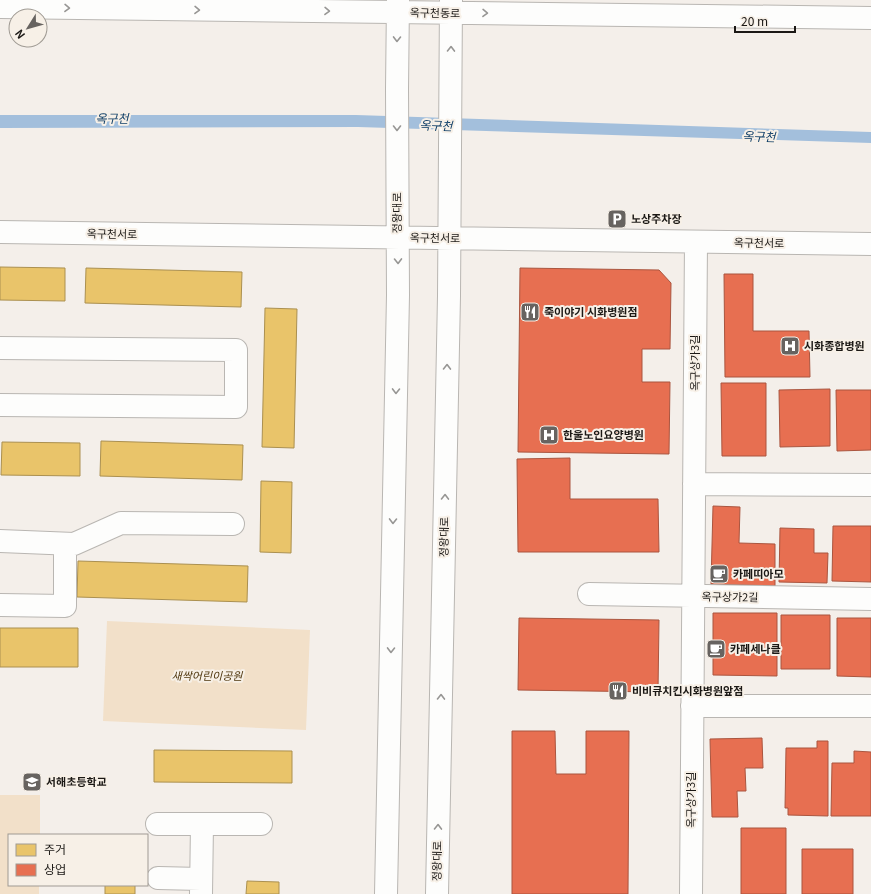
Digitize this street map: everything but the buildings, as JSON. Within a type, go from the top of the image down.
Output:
[{"type":"street","name":"정왕대로","points":[[386,894],[398,295],[398,6]]},
{"type":"street","name":"옥구천동로","points":[[0,7],[451,6],[871,18]]},
{"type":"street","name":"정왕대로","points":[[437,894],[450,179],[451,6]]},
{"type":"street","name":"옥구천서로","points":[[0,232],[871,244]]},
{"type":"street","name":"옥구상가3길","points":[[690,894],[696,242]]},
{"type":"street","points":[[0,348],[236,350],[236,407],[0,405]]},
{"type":"street","points":[[694,484],[871,485]]},
{"type":"street","points":[[0,541],[74,544],[121,523],[233,524]]},
{"type":"street","points":[[0,605],[65,606],[66,544]]},
{"type":"street","name":"옥구상가2길","points":[[589,594],[871,600]]},
{"type":"street","points":[[692,706],[871,706]]},
{"type":"street","points":[[157,824],[261,824]]},
{"type":"street","points":[[158,878],[201,886],[202,824]]},
{"type":"green space","name":"새싹어린이공원","points":[[107,621],[310,630],[306,730],[103,721]]},
{"type":"green space","points":[[0,795],[40,795],[40,834],[8,834],[8,886],[39,886],[39,894],[0,894]]},
{"type":"water","name":"옥구천","points":[[0,115],[356,115],[871,132],[871,143],[358,127],[0,128]]},
{"type":"place","name":"노상주차장","points":[[617,219]]},
{"type":"place","name":"죽이야기 시화병원점","points":[[530,312]]},
{"type":"place","name":"시화종합병원","points":[[790,346]]},
{"type":"place","name":"한울노인요양병원","points":[[549,435]]},
{"type":"place","name":"카페띠아모","points":[[719,574]]},
{"type":"place","name":"카페세나클","points":[[716,649]]},
{"type":"place","name":"비비큐치킨시화병원앞점","points":[[618,691]]},
{"type":"place","name":"서해초등학교","points":[[32,782]]}]
